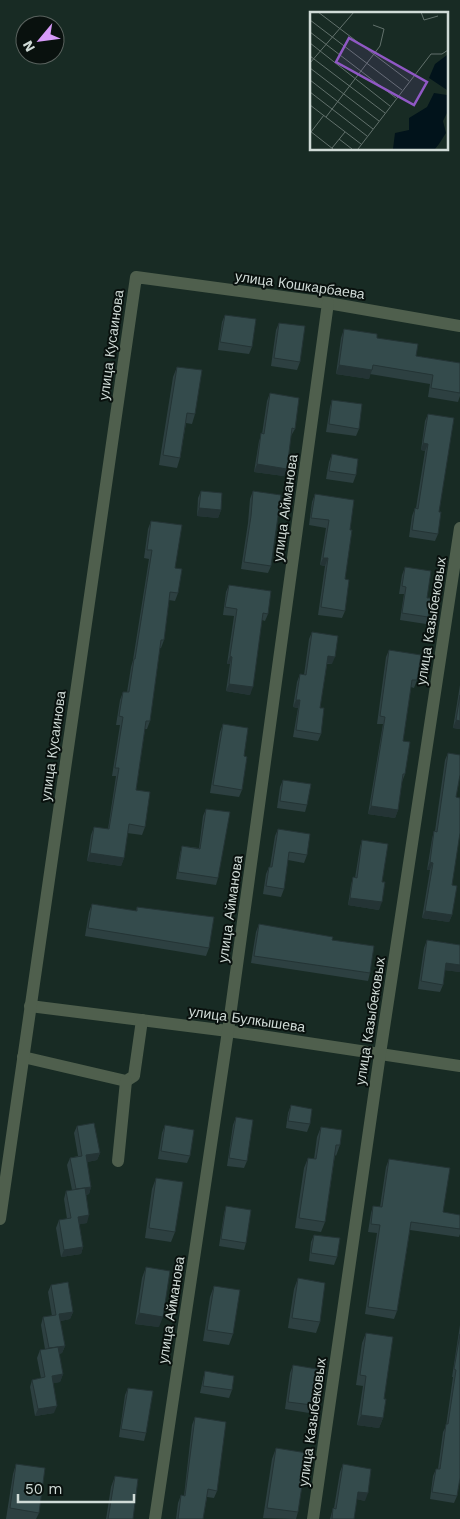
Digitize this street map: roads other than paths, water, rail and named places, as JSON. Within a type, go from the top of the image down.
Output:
[{"type":"street","name":"улица Кошкарбаева","points":[[136,277],[328,303],[460,326]]},
{"type":"street","name":"улица Кусаинова","points":[[0,1219],[136,277]]},
{"type":"street","name":"улица Айманова","points":[[155,1519],[228,1031],[328,303]]},
{"type":"street","name":"улица Казыбековых","points":[[313,1519],[380,1054],[460,528]]},
{"type":"street","name":"улица Булкышева","points":[[30,1006],[228,1031],[460,1066]]},
{"type":"street","points":[[23,1057],[126,1081],[134,1076],[142,1020]]},
{"type":"street","points":[[118,1161],[126,1081]]}]
